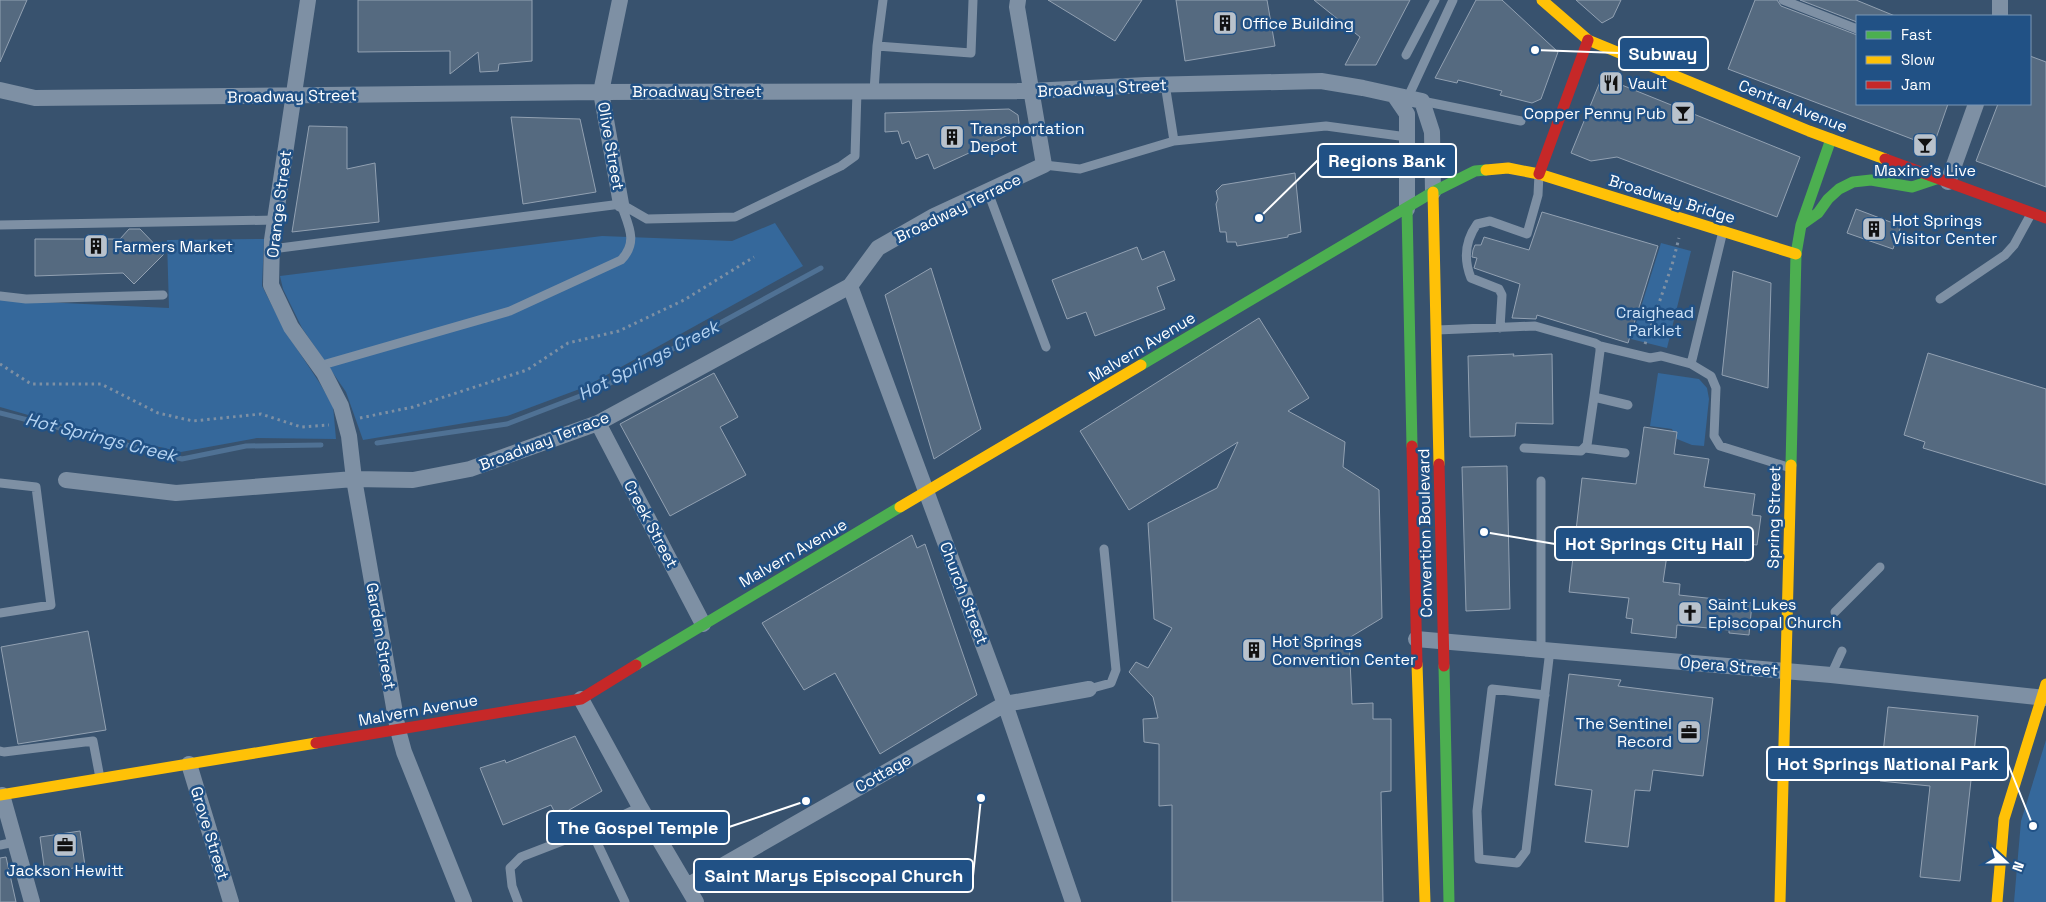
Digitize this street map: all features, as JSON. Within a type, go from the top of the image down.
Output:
[{"type":"main road","name":"Central Avenue","points":[[1542,0],[1588,40],[1831,139],[2046,218]]},
{"type":"main road","points":[[1539,174],[1588,40]]},
{"type":"main road","name":"Spring Street","points":[[1780,902],[1796,254],[1801,225],[1831,139]]},
{"type":"main road","name":"Malvern Avenue","points":[[1,792],[189,764],[581,699],[703,624],[926,494],[1433,192],[1474,171],[1508,168],[1539,174]]},
{"type":"main road","name":"Broadway Bridge","points":[[1539,174],[1796,254]]},
{"type":"main road","points":[[1801,225],[1818,213],[1839,189],[1853,182],[1870,180],[1912,187],[1944,180]]},
{"type":"main road","name":"Convention Boulevard","points":[[1433,192],[1449,902]]},
{"type":"main road","name":"Convention Boulevard","points":[[1407,209],[1416,639],[1425,902]]},
{"type":"main road","points":[[1997,902],[2004,819],[2012,788],[2045,693]]},
{"type":"street","name":"Orange Street","points":[[308,0],[275,220],[271,285],[291,327],[319,366],[341,406],[354,479]]},
{"type":"street","name":"Olive Street","points":[[620,0],[601,92],[621,204]]},
{"type":"street","points":[[1018,0],[1017,6],[1044,166]]},
{"type":"street","points":[[2000,0],[2000,15]]},
{"type":"street","name":"Broadway Street","points":[[0,90],[35,98],[601,92],[1032,91],[1165,84],[1321,81],[1408,98]]},
{"type":"street","points":[[1407,209],[1408,98]]},
{"type":"street","points":[[1408,98],[1428,115],[1432,132],[1433,192]]},
{"type":"street","points":[[1944,180],[1976,105]]},
{"type":"street","name":"Broadway Terrace","points":[[66,480],[176,494],[354,479],[412,480],[470,469],[598,423],[850,286],[878,248],[934,216],[1044,166]]},
{"type":"street","name":"Church Street","points":[[850,286],[1005,704],[1072,902]]},
{"type":"street","name":"Creek Street","points":[[598,423],[703,624]]},
{"type":"street","name":"Garden Street","points":[[354,479],[398,730],[404,752],[464,902]]},
{"type":"street","name":"Opera Street","points":[[1416,639],[2045,693]]},
{"type":"street","name":"Cottage","points":[[687,886],[1005,704],[1089,689]]},
{"type":"street","points":[[581,699],[640,807],[696,902]]},
{"type":"street","name":"Grove Street","points":[[189,764],[231,902]]},
{"type":"street","points":[[1,792],[8,844],[32,902]]},
{"type":"lane","points":[[874,91],[876,46],[883,0]]},
{"type":"lane","points":[[876,46],[971,53],[973,0]]},
{"type":"lane","points":[[1406,55],[1435,0]]},
{"type":"lane","points":[[1453,0],[1408,98],[1521,121]]},
{"type":"lane","points":[[1783,0],[1856,29]]},
{"type":"lane","points":[[1165,84],[1174,140]]},
{"type":"lane","points":[[272,249],[621,204],[647,218],[735,218],[841,166],[855,156],[857,91]]},
{"type":"lane","points":[[1044,166],[1080,169],[1174,140],[1326,126],[1407,138]]},
{"type":"lane","points":[[1500,328],[1502,295],[1499,288],[1471,278],[1466,267],[1465,253],[1470,235],[1477,224],[1490,220],[1527,234],[1538,195],[1539,174]]},
{"type":"lane","points":[[988,192],[1046,347]]},
{"type":"lane","points":[[319,366],[510,311],[621,260],[629,252],[631,232],[621,204]]},
{"type":"lane","points":[[1940,299],[2005,255],[2014,245],[2032,212]]},
{"type":"lane","points":[[0,225],[275,220]]},
{"type":"lane","points":[[1691,364],[1723,231]]},
{"type":"lane","points":[[0,296],[26,299],[164,295]]},
{"type":"lane","points":[[1436,330],[1535,326],[1640,356],[1650,358],[1661,356],[1691,364],[1711,376],[1716,388],[1714,436],[1720,446],[1791,468]]},
{"type":"lane","points":[[1584,448],[1594,397],[1600,346]]},
{"type":"lane","points":[[1594,397],[1628,405]]},
{"type":"lane","points":[[1524,448],[1581,451],[1584,448],[1625,453]]},
{"type":"lane","points":[[1541,480],[1546,650],[1545,695],[1526,851],[1517,863],[1480,859],[1478,812],[1492,689],[1545,695]]},
{"type":"lane","points":[[0,483],[36,487],[51,605],[0,613]]},
{"type":"lane","points":[[1089,689],[1111,683],[1116,670],[1104,549]]},
{"type":"lane","points":[[1835,612],[1880,568]]},
{"type":"lane","points":[[1831,675],[1842,651]]},
{"type":"lane","points":[[0,750],[4,752],[93,741],[100,778]]},
{"type":"lane","points":[[518,902],[512,886],[510,868],[521,857],[591,830],[640,807]]},
{"type":"lane","points":[[591,830],[625,902]]},
{"type":"path","points":[[1640,356],[1672,265],[1683,219]]},
{"type":"path","points":[[0,364],[31,384],[101,384],[158,413],[193,421],[261,414],[301,427],[345,422],[413,408],[527,370],[568,343],[619,331],[667,308],[754,258]]},
{"type":"green space","points":[[775,223],[803,266],[585,387],[507,416],[363,440],[346,392],[302,328],[283,289],[280,276],[602,236],[732,241]]},
{"type":"green space","points":[[264,239],[262,286],[285,331],[333,406],[336,439],[257,438],[181,452],[60,424],[0,407],[0,300],[169,308],[167,240]]},
{"type":"green space","name":"Craighead Parklet","points":[[1661,243],[1691,251],[1667,348],[1631,339]]},
{"type":"green space","points":[[1658,373],[1699,379],[1707,388],[1709,399],[1704,446],[1692,445],[1677,439],[1672,429],[1650,426]]},
{"type":"green space","points":[[2046,740],[2046,902],[2014,902],[2021,821]]},
{"type":"building","points":[[0,0],[27,0],[0,62]]},
{"type":"building","points":[[358,0],[532,0],[532,61],[499,64],[498,71],[480,72],[478,52],[450,74],[450,51],[358,52]]},
{"type":"building","points":[[1048,0],[1142,0],[1115,41]]},
{"type":"building","name":"Office Building","points":[[1176,0],[1267,0],[1275,46],[1185,61]]},
{"type":"building","points":[[1314,0],[1410,0],[1376,65],[1345,65],[1360,37]]},
{"type":"building","points":[[1476,0],[1502,0],[1558,52],[1541,99],[1532,103],[1500,95],[1502,91],[1458,80],[1457,83],[1435,78]]},
{"type":"building","points":[[1576,0],[1621,0],[1613,17],[1602,23]]},
{"type":"building","points":[[1755,0],[1777,0],[1781,6],[1856,35],[1856,105],[1948,105],[1933,147],[1728,69]]},
{"type":"building","points":[[1800,0],[1856,0],[1893,15],[1856,15],[1856,22]]},
{"type":"building","points":[[2031,56],[2046,62],[2046,187],[1976,161],[1998,105],[2031,105]]},
{"type":"building","points":[[1602,77],[1800,157],[1777,217],[1617,157],[1591,161],[1571,153]]},
{"type":"building","name":"Transportation Depot","points":[[1009,109],[1018,115],[1019,123],[1015,132],[934,169],[928,154],[916,159],[909,141],[902,144],[898,131],[885,132],[885,113]]},
{"type":"building","points":[[511,117],[580,119],[596,192],[523,204]]},
{"type":"building","points":[[309,126],[347,127],[347,169],[375,163],[379,222],[292,232]]},
{"type":"building","points":[[1295,173],[1301,232],[1288,235],[1288,237],[1237,246],[1236,242],[1227,242],[1226,232],[1220,232],[1216,191],[1222,185]]},
{"type":"building","name":"Hot Springs Visitor Center","points":[[1856,209],[1901,226],[1893,249],[1847,233]]},
{"type":"building","points":[[1542,212],[1658,246],[1628,343],[1537,315],[1536,319],[1512,318],[1520,284],[1474,268],[1477,258],[1472,257],[1473,250],[1475,245],[1481,245],[1484,237],[1529,250]]},
{"type":"building","name":"Farmers Market","points":[[129,229],[140,229],[164,254],[134,284],[123,273],[35,276],[35,239],[120,239]]},
{"type":"building","points":[[1137,247],[1142,260],[1164,251],[1175,280],[1157,287],[1165,309],[1095,336],[1086,312],[1067,319],[1052,280]]},
{"type":"building","points":[[931,268],[981,429],[934,459],[885,295]]},
{"type":"building","points":[[1733,271],[1771,283],[1768,388],[1722,375]]},
{"type":"building","name":"Hot Springs Convention Center","points":[[1259,318],[1309,398],[1288,411],[1345,442],[1343,467],[1379,490],[1382,618],[1349,638],[1352,704],[1373,703],[1373,719],[1391,719],[1391,791],[1381,792],[1383,902],[1172,902],[1172,805],[1159,806],[1159,744],[1144,742],[1143,719],[1158,718],[1153,697],[1129,672],[1136,662],[1148,668],[1172,628],[1154,619],[1148,523],[1217,488],[1238,442],[1129,510],[1080,431]]},
{"type":"building","points":[[1928,353],[2046,389],[2046,485],[1923,448],[1925,442],[1904,435]]},
{"type":"building","points":[[1514,354],[1513,356],[1552,354],[1553,424],[1516,423],[1515,436],[1470,437],[1468,356]]},
{"type":"building","points":[[714,373],[738,417],[720,427],[746,475],[670,516],[620,424]]},
{"type":"building","points":[[1644,427],[1677,432],[1674,454],[1709,459],[1704,487],[1755,494],[1752,515],[1761,516],[1757,545],[1748,544],[1746,561],[1724,558],[1725,550],[1681,543],[1679,557],[1667,555],[1663,582],[1680,584],[1679,595],[1752,603],[1749,635],[1729,633],[1729,630],[1677,625],[1676,638],[1631,633],[1633,619],[1626,618],[1629,598],[1569,592],[1582,478],[1636,484]]},
{"type":"building","points":[[1507,466],[1510,609],[1466,611],[1462,467]]},
{"type":"building","points":[[912,535],[917,548],[925,544],[977,695],[880,754],[835,673],[804,690],[762,623]]},
{"type":"building","points":[[88,631],[106,730],[18,744],[1,647]]},
{"type":"building","points":[[1569,674],[1621,680],[1618,686],[1713,698],[1703,776],[1653,770],[1650,791],[1635,790],[1628,847],[1585,842],[1592,790],[1555,785]]},
{"type":"building","points":[[1888,707],[1978,716],[1960,881],[1920,877],[1930,786],[1880,781]]},
{"type":"building","points":[[575,736],[602,791],[557,817],[551,805],[503,825],[480,768],[505,760],[506,763]]},
{"type":"building","points":[[80,831],[85,866],[45,873],[40,837]]},
{"type":"building","points":[[6,857],[16,902],[0,902],[0,858]]},
{"type":"waterway","name":"Hot Springs Creek","points":[[377,443],[507,424],[601,388],[821,268]]},
{"type":"waterway","name":"Hot Springs Creek","points":[[0,413],[182,459],[246,446],[321,445]]},
{"type":"traffic: fast","points":[[1791,465],[1796,254],[1801,225],[1831,139]]},
{"type":"traffic: fast","points":[[1141,365],[1433,192],[1475,171],[1486,170]]},
{"type":"traffic: fast","points":[[1801,225],[1818,213],[1828,199],[1839,189],[1853,182],[1871,180],[1912,187],[1939,178]]},
{"type":"traffic: fast","points":[[1407,209],[1412,446]]},
{"type":"traffic: fast","points":[[636,665],[900,507]]},
{"type":"traffic: fast","points":[[1444,666],[1449,902]]},
{"type":"traffic: slow","points":[[1542,0],[1588,40],[1809,131],[1885,159]]},
{"type":"traffic: slow","points":[[1486,170],[1508,168],[1539,174],[1796,254]]},
{"type":"traffic: slow","points":[[1433,192],[1439,464]]},
{"type":"traffic: slow","points":[[900,507],[1141,365]]},
{"type":"traffic: slow","points":[[1780,902],[1791,465]]},
{"type":"traffic: slow","points":[[1417,664],[1425,902]]},
{"type":"traffic: slow","points":[[1997,902],[2004,819],[2046,684]]},
{"type":"traffic: slow","points":[[0,795],[316,743]]},
{"type":"traffic: jam","points":[[1539,174],[1588,40]]},
{"type":"traffic: jam","points":[[1885,159],[2046,218]]},
{"type":"traffic: jam","points":[[1412,446],[1417,664]]},
{"type":"traffic: jam","points":[[1439,464],[1444,666]]},
{"type":"traffic: jam","points":[[316,743],[581,699],[636,665]]},
{"type":"place","name":"Office Building","points":[[1225,23]]},
{"type":"place","name":"Subway","points":[[1535,50]]},
{"type":"place","name":"Vault","points":[[1611,83]]},
{"type":"place","name":"Copper Penny Pub","points":[[1683,113]]},
{"type":"place","name":"Transportation Depot","points":[[952,137]]},
{"type":"place","name":"Maxine's Live","points":[[1925,145]]},
{"type":"place","name":"Regions Bank","points":[[1259,218]]},
{"type":"place","name":"Hot Springs Visitor Center","points":[[1874,229]]},
{"type":"place","name":"Farmers Market","points":[[96,246]]},
{"type":"place","name":"Hot Springs City Hall","points":[[1484,532]]},
{"type":"place","name":"Saint Lukes Episcopal Church","points":[[1690,613]]},
{"type":"place","name":"Hot Springs Convention Center","points":[[1254,650]]},
{"type":"place","name":"The Sentinel Record","points":[[1689,732]]},
{"type":"place","name":"Saint Marys Episcopal Church","points":[[981,798]]},
{"type":"place","name":"The Gospel Temple","points":[[806,801]]},
{"type":"place","name":"Hot Springs National Park","points":[[2033,826]]},
{"type":"place","name":"Jackson Hewitt","points":[[65,845]]}]
